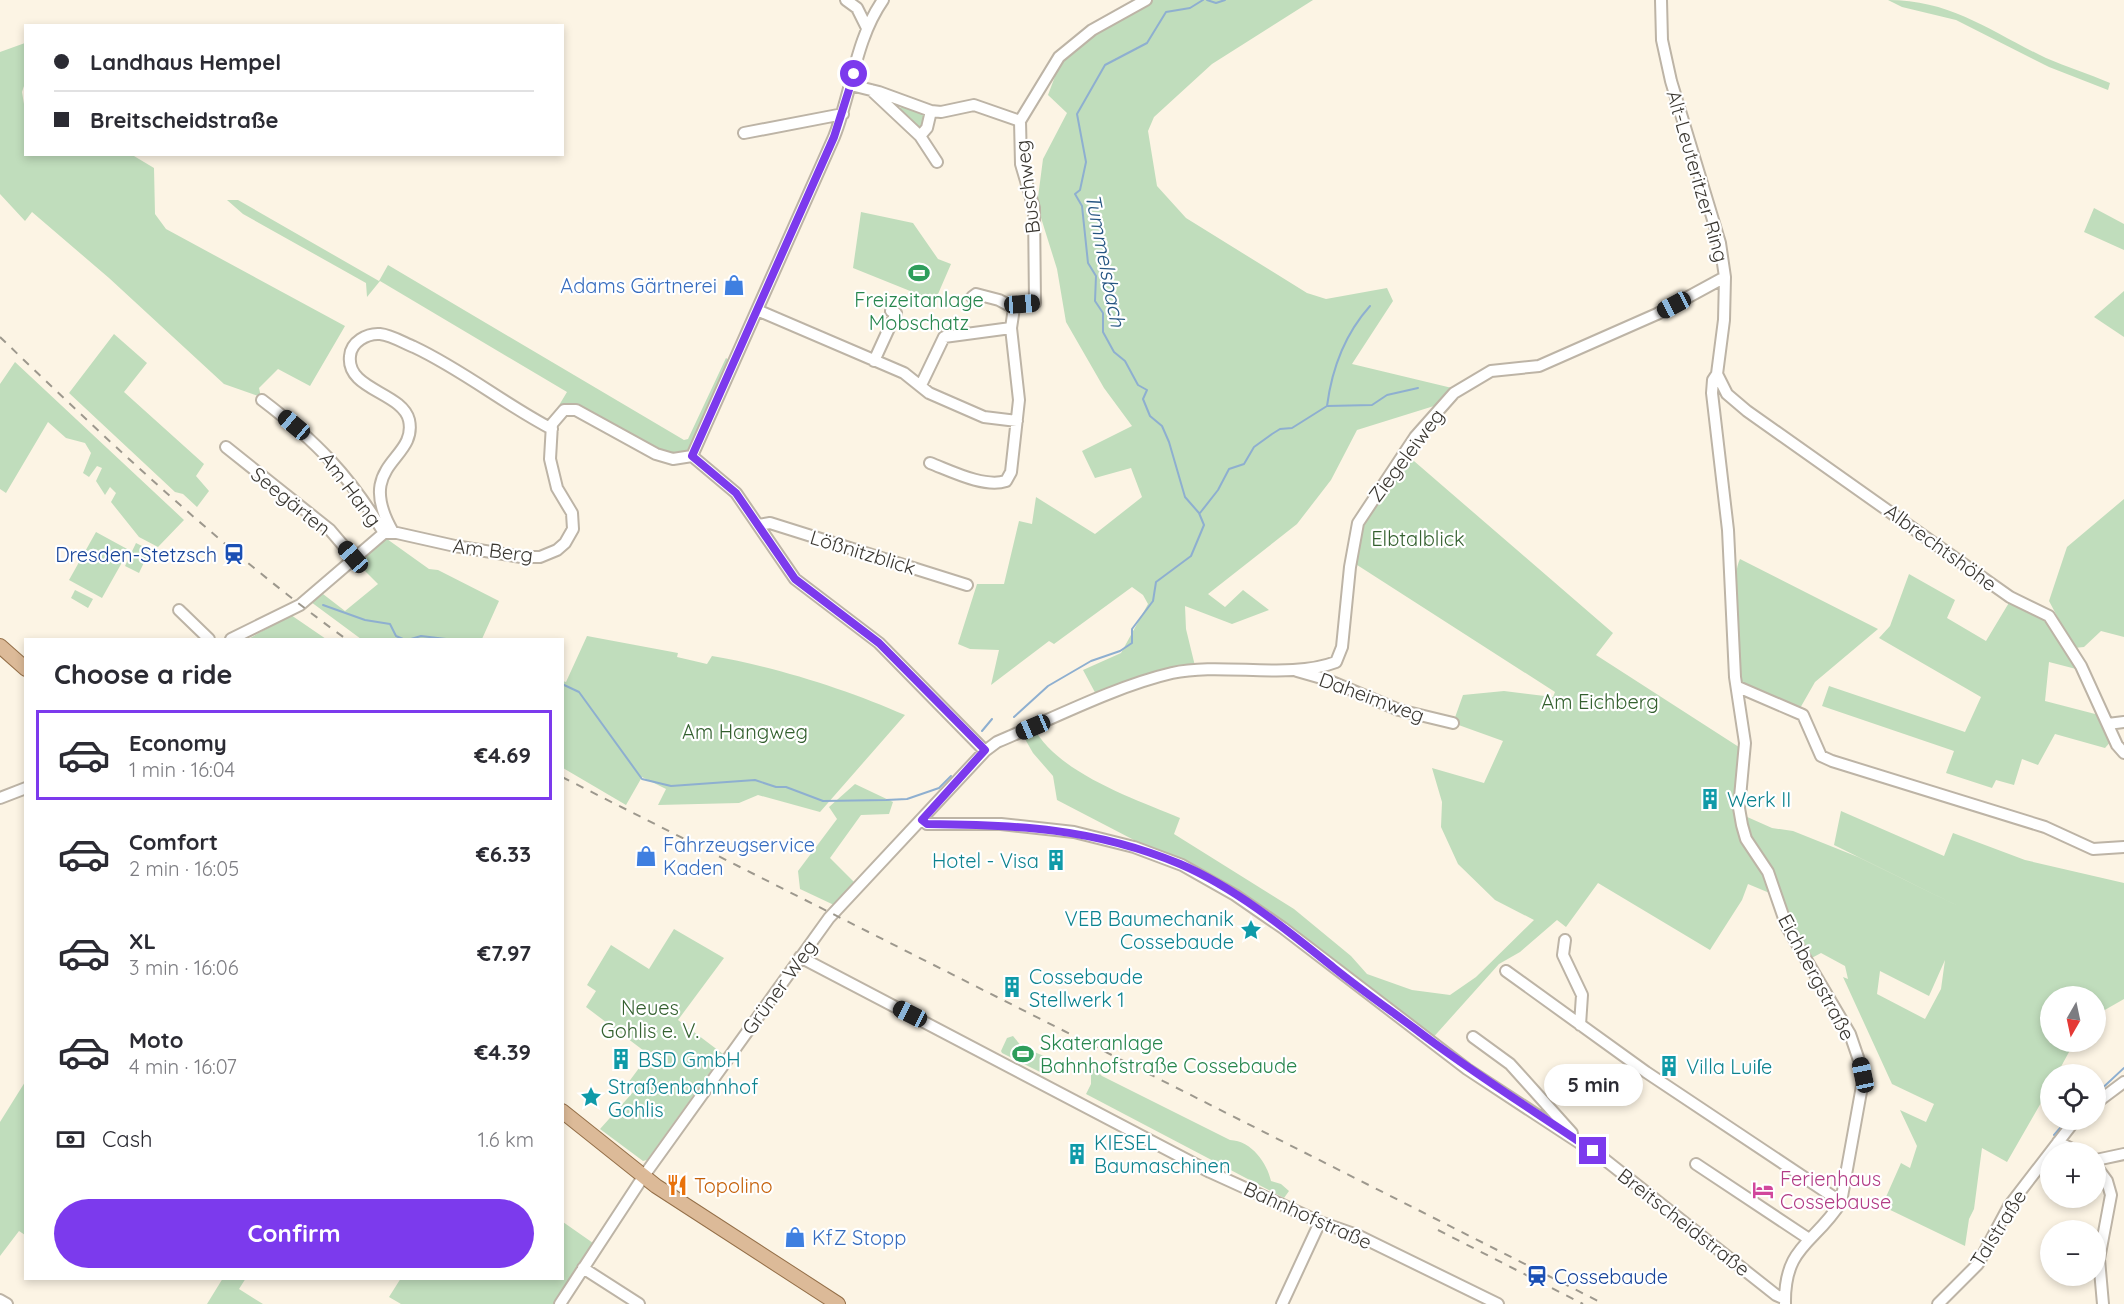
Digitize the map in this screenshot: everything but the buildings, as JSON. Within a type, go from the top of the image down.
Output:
[{"type":"main road","points":[[0,646],[24,667]]},
{"type":"main road","points":[[564,1113],[643,1177],[838,1304]]},
{"type":"street","points":[[846,0],[857,8],[876,11]]},
{"type":"street","points":[[692,456],[843,114],[867,28],[883,0]]},
{"type":"street","name":"Buschweg","points":[[1014,308],[1022,304],[1035,303],[1034,208],[1021,164],[1020,121],[1059,57],[1092,30],[1146,0]]},
{"type":"street","name":"Alt-Leuteritzer Ring","points":[[1661,0],[1662,40],[1671,81],[1720,243],[1725,276],[1724,320],[1717,374],[1713,380],[1712,393],[1728,530],[1733,602]]},
{"type":"street","points":[[857,8],[867,28]]},
{"type":"street","points":[[851,85],[931,111],[927,128],[920,136]]},
{"type":"street","points":[[870,90],[920,136],[937,162]]},
{"type":"street","name":"Buschweg","points":[[931,111],[942,112],[974,105],[1020,121]]},
{"type":"street","points":[[744,133],[843,114]]},
{"type":"street","name":"Ziegeleiweg","points":[[985,750],[997,742],[1107,696],[1172,674],[1196,670],[1291,669],[1336,662],[1340,657],[1350,567],[1358,523],[1415,436],[1454,393],[1491,371],[1539,366],[1657,314],[1725,276]]},
{"type":"street","points":[[930,463],[998,483],[1006,481],[1011,472],[1019,388],[1011,328],[1014,308],[985,296],[976,294],[972,297]]},
{"type":"street","points":[[757,310],[904,373],[929,393],[984,417],[1017,422]]},
{"type":"street","points":[[874,361],[896,313],[891,311]]},
{"type":"street","points":[[921,385],[944,338],[1011,328]]},
{"type":"street","points":[[233,638],[300,605],[353,557],[388,533],[379,502],[379,492],[387,466],[405,445],[409,431],[409,419],[402,406],[363,382],[352,370],[350,356],[356,344],[367,336],[381,334],[441,359],[552,429],[558,414],[564,410],[576,410],[656,454],[673,459],[692,456],[731,487],[795,579],[873,638],[985,750]]},
{"type":"street","name":"Albrechtshöhe","points":[[1717,374],[1727,394],[1746,411],[2010,597],[2049,616],[2081,666],[2124,753]]},
{"type":"street","name":"Am Hang","points":[[262,400],[321,448],[388,533]]},
{"type":"street","name":"Am Berg","points":[[388,533],[521,556],[540,557],[557,550],[571,535],[573,520],[572,513],[553,478],[550,459],[552,429]]},
{"type":"street","name":"Seegärten","points":[[226,447],[330,530],[353,557]]},
{"type":"street","name":"Lößnitzblick","points":[[758,525],[770,523],[967,585]]},
{"type":"street","name":"Eichbergstraße","points":[[1733,602],[1733,646],[1745,760],[1739,808],[1746,839],[1768,873],[1791,936],[1850,1035],[1863,1075],[1841,1202],[1832,1217],[1809,1239],[1790,1264],[1785,1302]]},
{"type":"street","points":[[179,610],[208,638]]},
{"type":"street","name":"Daheimweg","points":[[1291,669],[1325,679],[1399,710],[1453,723]]},
{"type":"street","points":[[1738,687],[1803,715],[1821,756],[1832,761],[2045,827],[2094,849],[2124,847]]},
{"type":"street","points":[[2108,724],[2124,722]]},
{"type":"street","name":"Grüner Weg","points":[[560,1304],[643,1177],[829,918],[985,750]]},
{"type":"street","points":[[0,798],[24,789]]},
{"type":"street","name":"Breitscheidstraße","points":[[922,820],[927,824],[1001,824],[1074,832],[1134,848],[1182,865],[1235,895],[1283,928],[1467,1069],[1582,1144],[1785,1302]]},
{"type":"street","points":[[1565,940],[1563,955],[1582,995],[1580,1025]]},
{"type":"street","name":"Bahnhofstraße","points":[[800,957],[1210,1172],[1320,1222],[1357,1236],[1474,1299],[1498,1304]]},
{"type":"street","points":[[1506,971],[1646,1072],[1841,1202]]},
{"type":"street","name":"Breitscheidstraße","points":[[1473,1037],[1510,1064],[1582,1144]]},
{"type":"street","points":[[2106,1096],[2124,1082]]},
{"type":"street","name":"Talstraße","points":[[2058,1142],[2067,1130]]},
{"type":"street","points":[[2106,1158],[2124,1154]]},
{"type":"street","points":[[1696,1164],[1809,1239]]},
{"type":"street","name":"Talstraße","points":[[1938,1304],[1978,1264],[2009,1206],[2040,1166]]},
{"type":"street","points":[[2103,1304],[2099,1259],[2111,1195],[2106,1180]]},
{"type":"street","points":[[1282,1304],[1320,1222]]},
{"type":"street","points":[[583,1268],[639,1304]]},
{"type":"street","points":[[0,1300],[7,1304]]},
{"type":"green space","points":[[1139,0],[1313,0],[1212,64],[1154,117],[1148,131],[1157,186],[1186,218],[1307,293],[1326,299],[1387,288],[1393,301],[1352,364],[1452,388],[1434,406],[1357,430],[1331,480],[1297,524],[1208,594],[1225,607],[1243,590],[1269,610],[1232,624],[1185,606],[1186,629],[1195,666],[1098,698],[1083,670],[1121,653],[1148,604],[1143,595],[1132,587],[1054,644],[1049,641],[991,685],[999,650],[970,649],[958,644],[977,584],[1004,584],[1019,521],[1032,524],[1036,497],[1095,534],[1142,497],[1131,468],[1095,478],[1082,451],[1132,426],[1104,388],[1066,322],[1057,269],[1037,205],[1043,159],[1067,113],[1048,95],[1060,63]]},
{"type":"green space","points":[[1888,0],[1911,1],[1952,11],[2046,58],[2110,83],[2108,90],[2049,67],[1956,20],[1902,7]]},
{"type":"green space","points":[[24,43],[22,92],[24,156],[134,156],[154,168],[155,214],[166,229],[345,326],[310,386],[278,369],[259,388],[261,397],[224,384],[109,278],[32,212],[25,221],[0,194],[0,52]]},
{"type":"green space","points":[[883,96],[927,114],[922,128],[917,127],[899,111],[901,106],[892,102],[890,106]]},
{"type":"green space","points":[[227,200],[238,200],[379,281],[388,265],[684,440],[688,439],[726,358],[729,360],[690,450],[668,454],[562,408],[555,412],[567,392],[380,281],[367,297],[366,283],[243,214]]},
{"type":"green space","points":[[2094,208],[2124,224],[2124,250],[2084,232]]},
{"type":"green space","points":[[861,212],[913,223],[938,259],[951,264],[935,301],[853,268]]},
{"type":"green space","points":[[2124,291],[2124,337],[2094,317]]},
{"type":"green space","points":[[114,334],[147,363],[124,392],[204,464],[196,476],[209,491],[197,507],[183,494],[175,492],[69,393]]},
{"type":"green space","points":[[15,362],[184,520],[158,547],[139,537],[111,502],[116,493],[110,487],[105,495],[96,481],[102,468],[97,466],[89,477],[83,473],[91,453],[85,443],[66,438],[48,422],[6,493],[0,489],[0,384]]},
{"type":"green space","points":[[1407,455],[1613,633],[1596,655],[1742,749],[1737,802],[1772,894],[1748,884],[1742,900],[1710,950],[1598,883],[1566,927],[1557,920],[1520,952],[1499,964],[1430,1041],[1347,977],[1182,865],[1057,800],[1053,776],[1033,753],[1021,732],[1033,727],[1045,744],[1079,771],[1120,793],[1180,818],[1174,834],[1294,909],[1351,956],[1367,974],[1412,990],[1450,995],[1476,977],[1534,920],[1495,900],[1458,864],[1441,827],[1442,802],[1432,768],[1484,783],[1503,741],[1453,723],[1463,695],[1504,691],[1553,697],[1555,692],[1354,563],[1361,524]]},
{"type":"green space","points":[[2124,499],[2124,637],[2101,631],[2084,647],[2074,648],[2049,601],[2067,547]]},
{"type":"green space","points":[[96,532],[129,550],[102,598],[69,580]]},
{"type":"green space","points":[[387,539],[429,569],[438,570],[499,601],[482,638],[360,638],[311,602],[323,594],[345,611],[378,584],[357,563],[360,557]]},
{"type":"green space","points":[[136,543],[150,550],[139,573],[125,566]]},
{"type":"green space","points":[[1740,559],[1878,629],[1815,682],[1799,710],[1741,683],[1737,656],[1735,600],[1735,583]]},
{"type":"green space","points":[[1909,574],[1955,600],[1947,618],[1986,641],[2010,601],[2048,618],[2080,670],[2049,662],[2045,701],[2099,715],[2112,740],[2105,748],[2055,734],[2038,765],[2022,759],[2014,785],[1996,780],[1992,788],[1946,773],[1954,751],[1822,706],[1829,686],[1965,732],[1981,697],[1879,638],[1890,626]]},
{"type":"green space","points":[[75,590],[93,599],[88,608],[71,598]]},
{"type":"green space","points":[[291,615],[325,638],[250,638]]},
{"type":"green space","name":"Am Hangweg","points":[[587,636],[678,653],[677,657],[707,664],[712,656],[785,672],[835,688],[905,715],[820,812],[758,795],[739,803],[658,805],[666,789],[642,777],[626,805],[564,769],[564,681],[566,682]]},
{"type":"green space","points":[[855,784],[893,802],[889,814],[861,815],[830,858],[855,883],[834,905],[800,889],[798,871],[837,819],[829,807]]},
{"type":"green space","points":[[1841,811],[1944,856],[1953,833],[2025,860],[2124,883],[2124,999],[2106,1009],[2106,986],[2040,986],[2040,1052],[2069,1052],[2062,1064],[2040,1064],[2040,1104],[2007,1162],[1982,1148],[1974,1209],[1969,1219],[1965,1246],[1882,1206],[1901,1163],[1910,1168],[1917,1146],[1900,1110],[1926,1122],[1934,1104],[1892,1084],[1843,977],[1848,979],[1845,966],[1821,953],[1808,960],[1790,928],[1773,875],[1747,830],[1745,816],[1772,828],[1793,831],[1858,857],[1970,912],[1834,845]],"holes":[[[1945,960],[1941,989],[1925,1019],[1877,994],[1880,971],[1929,996]]]},
{"type":"green space","name":"Neues Gohlis e. V.","points":[[674,929],[724,958],[678,1020],[723,1054],[647,1160],[643,1161],[600,1129],[635,1090],[628,1083],[642,1064],[654,1063],[656,1060],[586,1007],[596,991],[587,985],[611,945],[649,969]]},
{"type":"green space","name":"Skateranlage Bahnhofstraße Cossebaude","points":[[1013,1036],[1022,1047],[1044,1056],[1043,1061],[1051,1065],[1046,1075],[1002,1053],[1007,1038]]},
{"type":"green space","points":[[1095,1069],[1102,1076],[1230,1140],[1245,1144],[1262,1160],[1271,1181],[1281,1184],[1289,1191],[1284,1198],[1086,1094],[1091,1084],[1091,1070]]},
{"type":"green space","points":[[24,1084],[24,1234],[19,1231],[0,1256],[0,1122]]},
{"type":"green space","points":[[564,1223],[593,1243],[554,1304],[401,1304],[389,1297],[400,1280],[564,1280]]},
{"type":"green space","points":[[222,1280],[245,1280],[239,1289],[263,1304],[207,1304]]},
{"type":"waterway","name":"Tummelsbach","points":[[1014,717],[1048,686],[1091,661],[1120,651],[1132,643],[1132,629],[1153,601],[1156,582],[1191,556],[1204,525],[1199,513],[1185,497],[1162,426],[1150,416],[1143,399],[1147,390],[1138,385],[1125,361],[1114,352],[1103,332],[1103,313],[1095,301],[1096,276],[1088,263],[1082,206],[1075,194],[1080,190],[1086,162],[1077,114],[1105,65],[1147,43],[1166,12],[1190,8],[1203,0]]},
{"type":"waterway","name":"Tummelsbach","points":[[1207,0],[1216,3],[1225,0]]},
{"type":"waterway","points":[[1200,513],[1218,490],[1229,469],[1244,464],[1254,447],[1280,429],[1292,428],[1327,406],[1332,378],[1346,340],[1370,306]]},
{"type":"waterway","points":[[1327,406],[1372,405],[1387,395],[1418,388]]},
{"type":"waterway","name":"Tummelsbach","points":[[323,605],[365,620],[390,624],[396,636],[401,638]]},
{"type":"waterway","name":"Tummelsbach","points":[[414,638],[421,636],[438,638]]},
{"type":"waterway","name":"Tummelsbach","points":[[564,685],[579,692],[642,779],[671,786],[755,780],[776,787],[786,787],[823,801],[886,800],[907,799],[939,788],[951,776]]},
{"type":"waterway","name":"Tummelsbach","points":[[982,731],[992,719]]},
{"type":"waterway","points":[[2106,1085],[2124,1068]]},
{"type":"waterway","points":[[2054,1135],[2058,1130]]},
{"type":"waterway","points":[[1991,1251],[2013,1211]]},
{"type":"waterway","points":[[1946,1304],[1981,1269],[1988,1256]]},
{"type":"railway","points":[[0,337],[125,455],[211,532],[300,605],[345,638]]},
{"type":"railway","points":[[564,778],[1604,1304]]},
{"type":"railway","points":[[1438,1230],[1583,1304]]},
{"type":"place","name":"Freizeitanlage Mobschatz","points":[[919,273]]},
{"type":"place","name":"Adams Gärtnerei","points":[[734,285]]},
{"type":"place","name":"Dresden-Stetzsch","points":[[234,554]]},
{"type":"place","name":"Werk II","points":[[1710,799]]},
{"type":"place","name":"Fahrzeugservice Kaden","points":[[646,856]]},
{"type":"place","name":"Hotel - Visa","points":[[1056,860]]},
{"type":"place","name":"VEB Baumechanik Cossebaude","points":[[1251,930]]},
{"type":"place","name":"Cossebaude Stellwerk 1","points":[[1012,987]]},
{"type":"place","name":"Skateranlage Bahnhofstraße Cossebaude","points":[[1023,1054]]},
{"type":"place","name":"BSD GmbH","points":[[621,1059]]},
{"type":"place","name":"Villa Luiſe","points":[[1669,1066]]},
{"type":"place","name":"Straßenbahnhof Gohlis","points":[[591,1097]]},
{"type":"place","name":"KIESEL Baumaschinen","points":[[1077,1154]]},
{"type":"place","name":"Topolino","points":[[677,1185]]},
{"type":"place","name":"Ferienhaus Cossebause","points":[[1763,1190]]},
{"type":"place","name":"KfZ Stopp","points":[[795,1237]]},
{"type":"place","name":"Cossebaude","points":[[1537,1276]]},
{"type":"route","points":[[854,74],[848,99],[834,137],[692,456],[731,487],[785,568],[795,579],[867,632],[985,750],[922,820],[927,824],[1001,824],[1074,832],[1104,838],[1182,865],[1235,895],[1283,928],[1467,1069],[1593,1151]]},
{"type":"park label","name":"Elbtalblick","points":[[1418,538]]},
{"type":"park label","name":"Am Eichberg","points":[[1600,701]]}]
